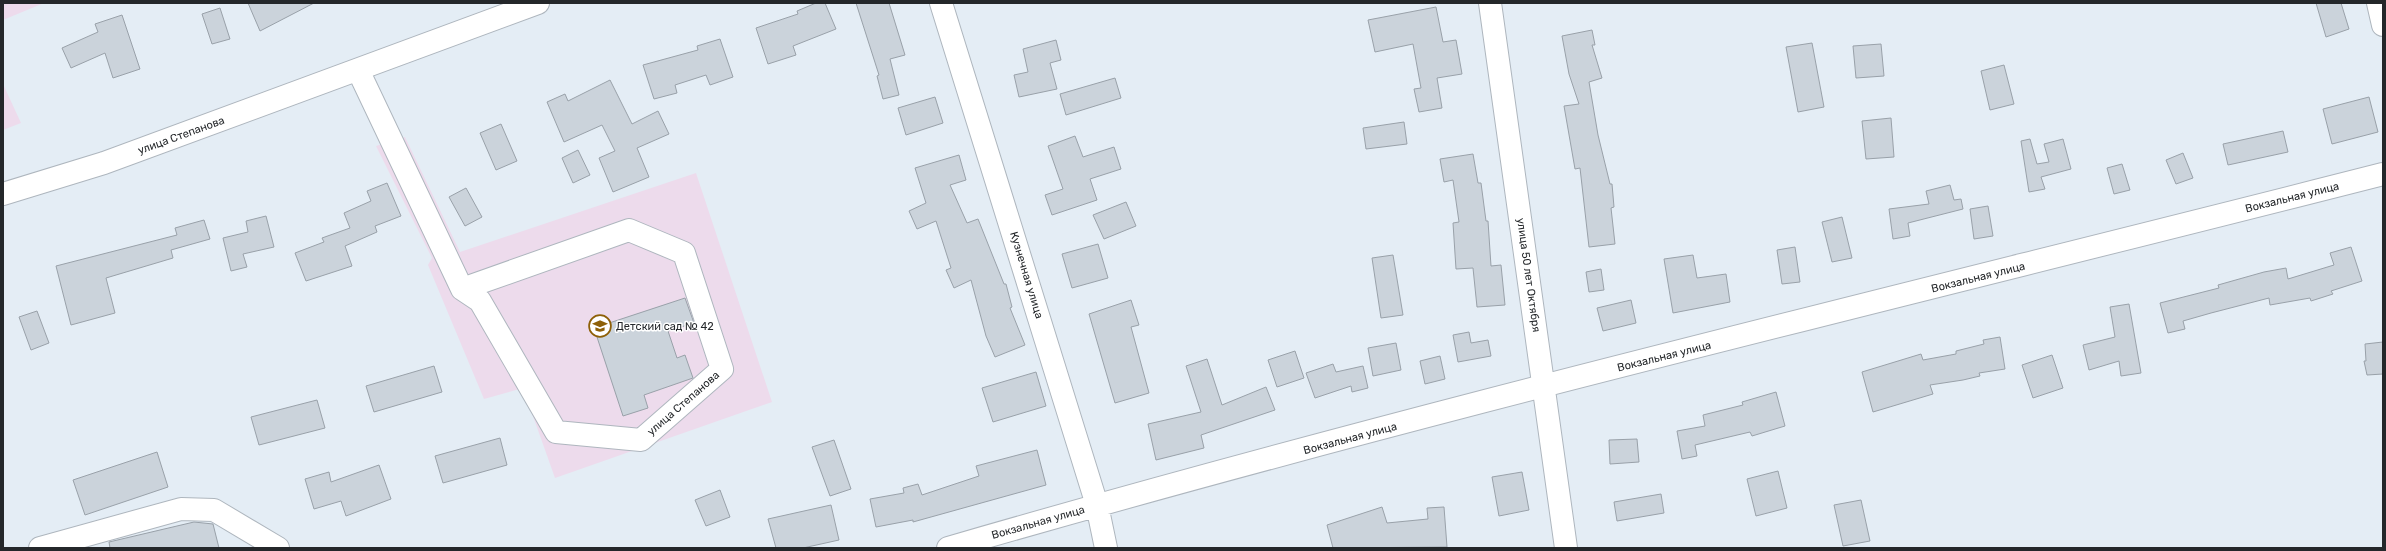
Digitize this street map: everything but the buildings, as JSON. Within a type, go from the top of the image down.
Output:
[{"type":"street","name":"улица Степанова","points":[[3,194],[104,164],[538,3]]},
{"type":"street","name":"Кузнечная улица","points":[[941,3],[1097,505],[1106,548]]},
{"type":"street","name":"улица 50 лет Октября","points":[[1490,3],[1545,386],[1566,548]]},
{"type":"street","points":[[2378,3],[2383,25]]},
{"type":"street","name":"улица Степанова","points":[[358,70],[462,288],[480,301],[556,432],[641,440],[722,369],[684,253],[629,230],[462,288]]},
{"type":"street","name":"Вокзальная улица","points":[[948,548],[1097,505],[1545,386],[2383,174]]},
{"type":"street","points":[[40,548],[182,509],[199,508],[214,510],[278,548]]},
{"type":"shaded area","points":[[3,3],[44,3],[3,20]]},
{"type":"shaded area","points":[[3,84],[21,123],[3,130]]},
{"type":"shaded area","name":"Детский сад № 42","points":[[405,137],[460,252],[696,173],[772,402],[555,478],[523,388],[484,399],[428,265],[432,258],[376,146]]},
{"type":"place","name":"Детский сад № 42","points":[[600,326]]}]
